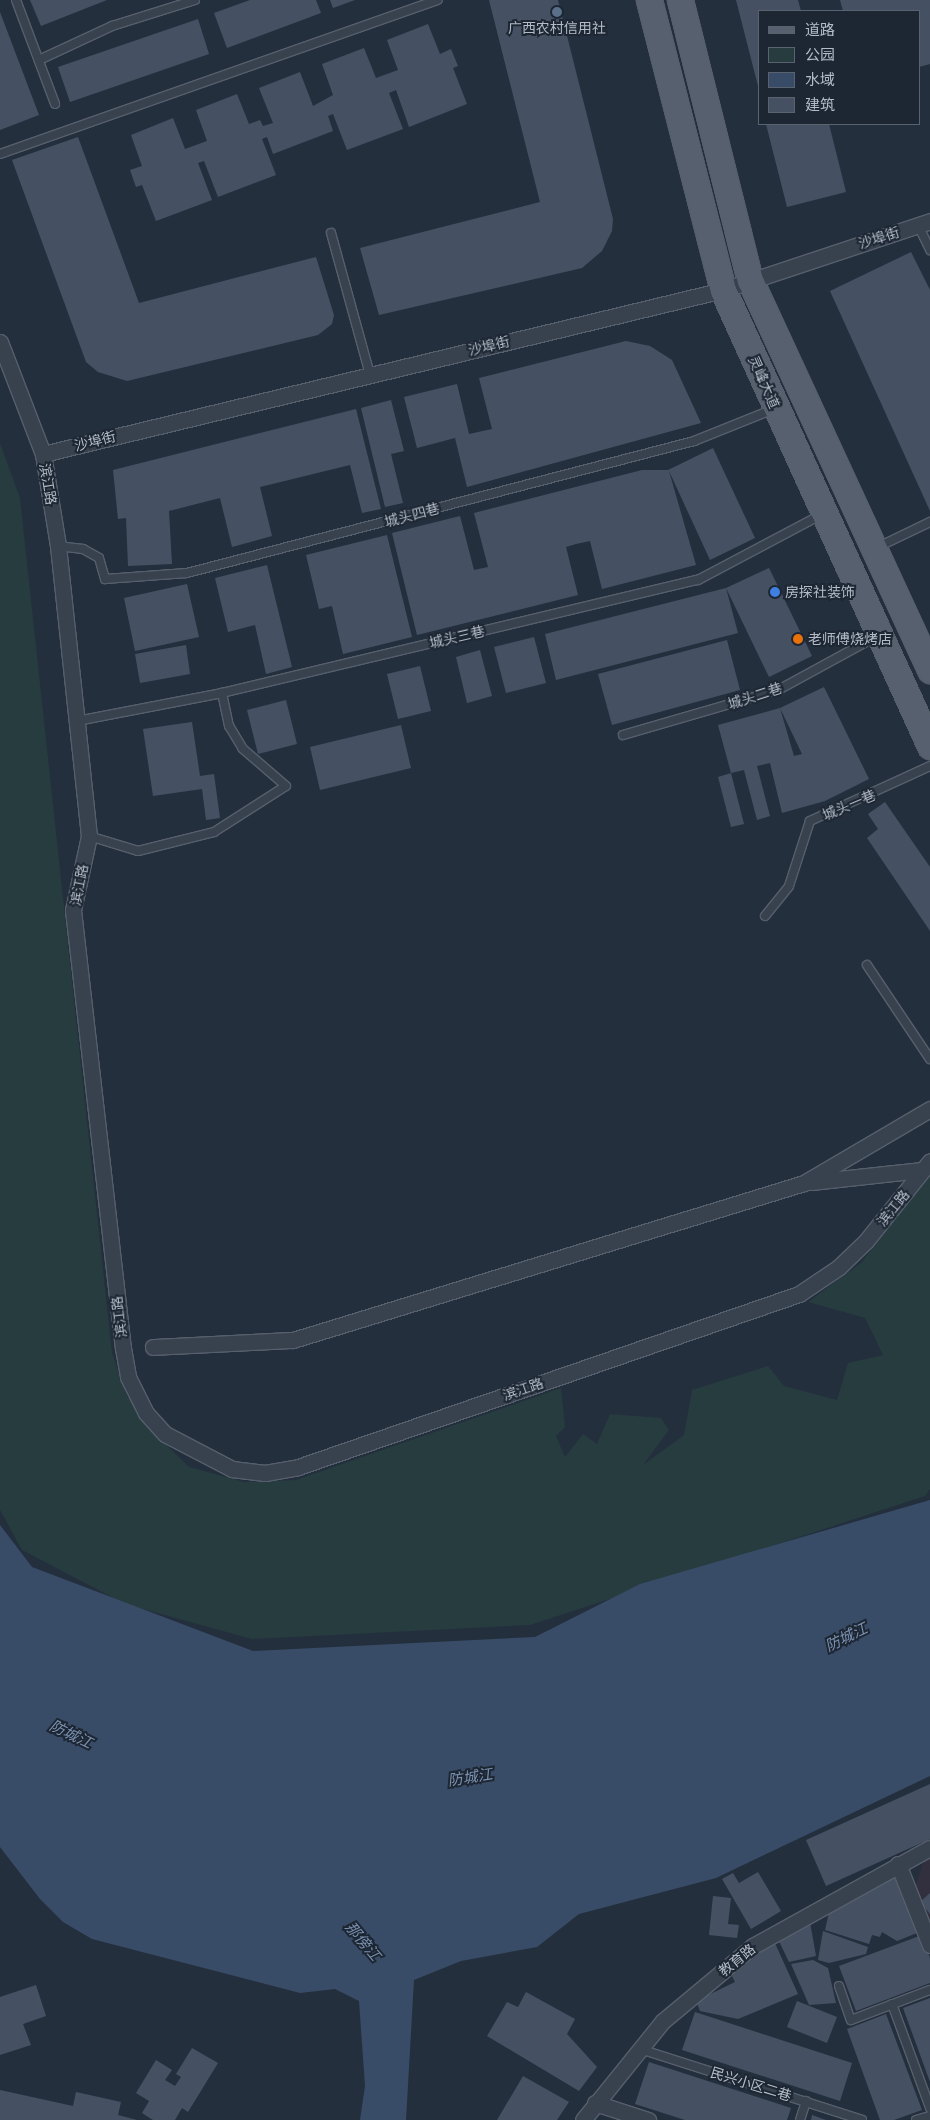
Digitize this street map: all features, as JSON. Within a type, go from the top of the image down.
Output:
[{"type":"main road","name":"灵峰大道","points":[[648,0],[723,290],[823,514],[930,746]]},
{"type":"main road","points":[[680,0],[750,280],[930,670]]},
{"type":"street","name":"沙埠街","points":[[43,454],[723,290],[924,223]]},
{"type":"street","name":"滨江路","points":[[0,342],[43,454],[58,546],[89,836],[73,910],[128,1377],[146,1413],[165,1434],[232,1469],[265,1473],[298,1467],[800,1294],[839,1267],[866,1241],[926,1166]]},
{"type":"street","points":[[804,1183],[930,1109]]},
{"type":"street","points":[[153,1347],[293,1340],[804,1183],[926,1166]]},
{"type":"street","name":"教育路","points":[[583,2120],[663,2021],[753,1946],[898,1864],[930,1848]]},
{"type":"street","points":[[898,1864],[930,1945]]},
{"type":"street","points":[[595,2103],[648,2120]]},
{"type":"lane","points":[[16,0],[55,104]]},
{"type":"lane","points":[[39,60],[112,26],[195,0]]},
{"type":"lane","points":[[0,154],[438,0]]},
{"type":"lane","points":[[924,223],[930,250]]},
{"type":"lane","points":[[331,233],[370,375]]},
{"type":"lane","name":"城头四巷","points":[[58,546],[83,549],[99,558],[105,579],[187,573],[694,442],[775,408]]},
{"type":"lane","name":"城头三巷","points":[[77,722],[222,693],[698,580],[823,514]]},
{"type":"lane","points":[[874,548],[930,522]]},
{"type":"lane","name":"城头二巷","points":[[623,735],[778,690],[879,636]]},
{"type":"lane","points":[[89,836],[138,851],[176,842],[214,832],[286,786],[243,749],[228,726],[222,693]]},
{"type":"lane","name":"城头一巷","points":[[765,916],[789,886],[810,821],[930,766]]},
{"type":"lane","points":[[867,965],[930,1059]]},
{"type":"lane","points":[[839,1986],[851,2020],[930,1990]]},
{"type":"lane","points":[[892,2004],[930,2108]]},
{"type":"lane","name":"民兴小区二巷","points":[[640,2049],[862,2120]]},
{"type":"lane","points":[[800,2120],[806,2101]]},
{"type":"lane","points":[[916,2120],[930,2116]]},
{"type":"shaded area","points":[[930,1858],[930,1929],[914,1889],[924,1861]]},
{"type":"green space","points":[[0,443],[20,498],[112,1353],[126,1394],[154,1433],[189,1467],[244,1482],[296,1480],[561,1388],[565,1427],[556,1436],[565,1457],[583,1434],[597,1444],[610,1414],[661,1418],[669,1430],[643,1465],[684,1435],[692,1390],[768,1366],[784,1386],[837,1400],[848,1363],[883,1355],[865,1318],[808,1302],[861,1263],[930,1176],[930,1489],[925,1496],[530,1625],[252,1639],[125,1604],[22,1550],[0,1510]]},
{"type":"water","points":[[930,1500],[930,1776],[716,1878],[579,1914],[537,1947],[461,1961],[414,1980],[406,2120],[360,2120],[365,2086],[359,2001],[335,1989],[300,1993],[92,1939],[63,1922],[40,1899],[0,1847],[0,1525],[32,1567],[253,1651],[535,1637],[640,1584]]},
{"type":"building","points":[[30,0],[107,0],[41,26]]},
{"type":"building","points":[[250,0],[316,0],[321,13],[227,48],[214,13]]},
{"type":"building","points":[[330,0],[355,0],[333,8]]},
{"type":"building","points":[[489,0],[558,0],[613,219],[612,231],[602,251],[582,268],[379,315],[360,248],[540,202]]},
{"type":"building","points":[[736,0],[798,0],[801,10],[758,10],[758,86]]},
{"type":"building","points":[[840,0],[930,0],[930,64],[920,67],[920,10],[843,10]]},
{"type":"building","points":[[0,12],[39,115],[0,130]]},
{"type":"building","points":[[198,19],[209,54],[70,102],[58,67]]},
{"type":"building","points":[[428,24],[440,54],[451,49],[458,66],[453,68],[467,104],[409,127],[396,90],[389,93],[403,129],[347,150],[333,114],[328,116],[333,131],[273,154],[267,137],[262,139],[276,175],[218,197],[204,161],[198,163],[212,200],[156,221],[142,185],[136,187],[130,170],[142,166],[131,135],[173,118],[185,149],[207,141],[196,110],[237,94],[249,124],[260,120],[263,126],[273,123],[259,88],[300,72],[313,106],[333,95],[322,64],[364,48],[376,78],[398,70],[387,40]]},
{"type":"building","points":[[766,125],[829,125],[846,192],[787,207]]},
{"type":"building","points":[[78,137],[139,303],[316,257],[334,315],[332,324],[318,335],[127,381],[98,372],[86,362],[12,160]]},
{"type":"building","points":[[911,252],[930,290],[930,511],[830,291]]},
{"type":"building","points":[[626,341],[650,346],[672,360],[701,423],[467,487],[455,438],[417,448],[404,397],[457,384],[469,434],[492,429],[479,378]]},
{"type":"building","points":[[391,400],[404,451],[391,454],[403,503],[385,507],[361,408]]},
{"type":"building","points":[[356,409],[381,509],[362,513],[350,465],[260,487],[272,536],[232,547],[220,498],[169,511],[172,564],[128,566],[126,518],[118,519],[113,470]]},
{"type":"building","points":[[713,448],[755,538],[710,560],[669,471],[696,565],[602,589],[590,541],[576,544],[566,547],[578,595],[417,635],[392,533],[460,516],[474,570],[488,567],[474,513],[642,470],[668,470]]},
{"type":"building","points":[[387,535],[412,637],[343,654],[332,606],[319,609],[306,555]]},
{"type":"building","points":[[267,565],[292,667],[266,674],[255,625],[228,632],[215,578]]},
{"type":"building","points":[[769,568],[812,656],[769,677],[726,588]]},
{"type":"building","points":[[187,584],[199,637],[135,651],[124,598]]},
{"type":"building","points":[[726,588],[738,633],[556,680],[545,634]]},
{"type":"building","points":[[534,637],[546,683],[506,693],[494,647]]},
{"type":"building","points":[[727,640],[740,690],[612,725],[598,674]]},
{"type":"building","points":[[186,645],[190,674],[140,683],[135,654]]},
{"type":"building","points":[[480,650],[492,696],[467,703],[456,657]]},
{"type":"building","points":[[420,666],[431,711],[398,719],[387,674]]},
{"type":"building","points":[[824,687],[869,779],[825,801],[782,813],[770,763],[757,766],[770,816],[757,820],[744,770],[731,773],[718,725],[780,708]],"holes":[[[780,708],[802,754],[794,756]]]},
{"type":"building","points":[[286,700],[297,744],[258,754],[247,710]]},
{"type":"building","points":[[192,722],[200,776],[214,774],[220,818],[206,820],[202,789],[153,796],[143,729]]},
{"type":"building","points":[[401,725],[411,768],[320,790],[310,747]]},
{"type":"building","points":[[731,773],[744,824],[731,827],[718,777]]},
{"type":"building","points":[[885,802],[930,867],[930,931],[867,838],[878,829],[868,814]]},
{"type":"building","points":[[930,1784],[930,1839],[826,1886],[806,1840]]},
{"type":"building","points":[[758,1872],[781,1911],[751,1929],[722,1879],[733,1873],[739,1883]]},
{"type":"building","points":[[899,1875],[922,1931],[897,1941],[882,1932],[880,1937],[872,1935],[869,1944],[825,1930],[830,1908]]},
{"type":"building","points":[[930,1893],[930,1914],[920,1902]]},
{"type":"building","points":[[713,1896],[731,1898],[728,1924],[739,1925],[737,1938],[709,1935]]},
{"type":"building","points":[[810,1922],[816,1956],[789,1962],[777,1937]]},
{"type":"building","points":[[823,1931],[868,1947],[866,1954],[829,1963],[818,1960]]},
{"type":"building","points":[[922,1935],[930,1958],[930,1983],[856,2011],[839,1966]]},
{"type":"building","points":[[774,1941],[798,1994],[738,2019],[700,2011],[696,2001],[735,1982],[732,1976]]},
{"type":"building","points":[[813,1960],[828,1968],[836,2003],[809,2005],[791,1964]]},
{"type":"building","points":[[36,1985],[46,2016],[23,2024],[31,2045],[0,2055],[0,1997]]},
{"type":"building","points":[[526,1992],[575,2019],[567,2034],[597,2067],[579,2091],[487,2036],[507,2002],[518,2007]]},
{"type":"building","points":[[930,1998],[930,2082],[903,2008]]},
{"type":"building","points":[[797,2001],[837,2017],[827,2043],[787,2027]]},
{"type":"building","points":[[695,2012],[852,2063],[840,2101],[682,2050]]},
{"type":"building","points":[[886,2014],[922,2110],[894,2120],[880,2120],[847,2029]]},
{"type":"building","points":[[192,2048],[218,2063],[188,2112],[182,2108],[175,2120],[153,2120],[142,2113],[149,2101],[136,2093],[156,2060],[172,2070],[165,2080],[175,2086],[181,2077],[176,2074]]},
{"type":"building","points":[[649,2062],[791,2108],[787,2120],[685,2120],[635,2104]]},
{"type":"building","points":[[523,2076],[569,2102],[557,2120],[497,2120]]},
{"type":"building","points":[[0,2090],[73,2106],[76,2092],[121,2102],[118,2115],[137,2120],[0,2120]]},
{"type":"building","points":[[812,2115],[826,2120],[811,2120]]},
{"type":"place","name":"广西农村信用社","points":[[557,12]]},
{"type":"place","name":"房探社装饰","points":[[775,592]]},
{"type":"place","name":"老师傅烧烤店","points":[[798,639]]},
{"type":"water label","name":"防城江","points":[[846,1637]]},
{"type":"water label","name":"防城江","points":[[71,1734]]},
{"type":"water label","name":"防城江","points":[[470,1777]]},
{"type":"water label","name":"那傍江","points":[[363,1941]]}]
